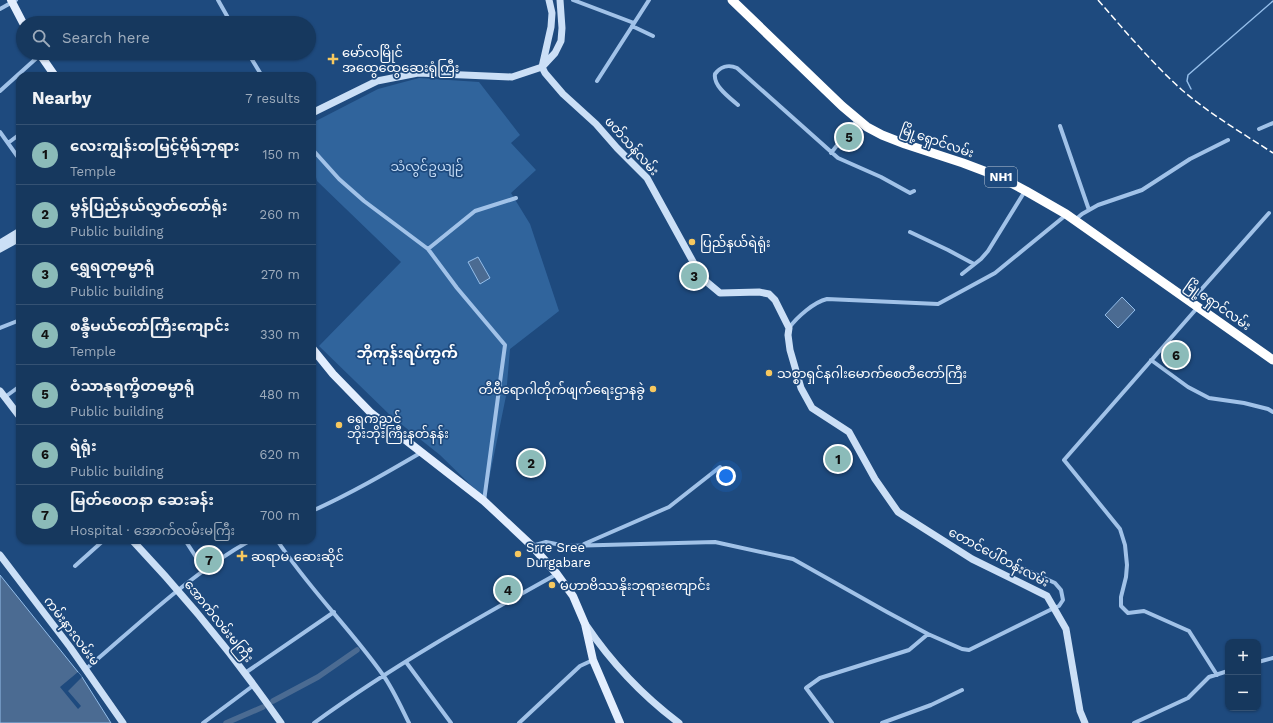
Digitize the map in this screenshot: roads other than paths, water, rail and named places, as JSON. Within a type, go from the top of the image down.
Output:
[{"type":"highway","name":"မြို့ရှောင်လမ်း","points":[[732,0],[825,90],[867,127],[882,135],[1000,177],[1026,191],[1075,220],[1273,360]]},
{"type":"main road","points":[[13,1],[20,16]]},
{"type":"main road","points":[[43,60],[52,72]]},
{"type":"main road","points":[[316,353],[333,374],[371,413],[484,501],[532,546],[558,574],[573,596],[585,624],[592,660],[620,723]]},
{"type":"street","points":[[218,0],[227,16]]},
{"type":"street","points":[[542,67],[551,27],[552,13],[549,0]]},
{"type":"street","points":[[316,111],[377,81],[418,73],[512,77],[542,67],[555,53],[561,41],[562,28],[560,0]]},
{"type":"street","points":[[573,0],[633,24],[653,36]]},
{"type":"street","points":[[597,80],[649,0]]},
{"type":"street","points":[[0,9],[13,1]]},
{"type":"street","points":[[20,72],[33,60]]},
{"type":"street","points":[[252,60],[260,72]]},
{"type":"street","points":[[738,105],[721,89],[715,80],[715,74],[720,69],[730,66],[737,68],[838,158],[881,177],[910,193],[914,191]]},
{"type":"street","name":"ဖတ်သန်လမ်း","points":[[542,67],[545,73],[564,94],[596,124],[617,148],[647,178],[702,278],[720,293],[759,292],[768,294],[775,300],[789,328]]},
{"type":"street","points":[[0,91],[16,76]]},
{"type":"street","points":[[831,153],[858,119]]},
{"type":"street","points":[[1259,129],[1273,123]]},
{"type":"street","points":[[1060,126],[1089,210]]},
{"type":"street","points":[[0,132],[16,154]]},
{"type":"street","points":[[8,143],[16,137]]},
{"type":"street","points":[[1075,220],[1089,210],[1142,190],[1190,159],[1228,140]]},
{"type":"street","points":[[316,153],[339,179],[359,197],[428,250],[457,288],[505,345],[484,501]]},
{"type":"street","points":[[962,274],[988,252],[1026,191]]},
{"type":"street","points":[[428,250],[474,211],[516,198]]},
{"type":"street","points":[[1217,674],[1189,631],[1144,612],[1128,613],[1121,606],[1121,597],[1126,577],[1127,565],[1125,545],[1120,529],[1064,460],[1151,360],[1194,304],[1269,213]]},
{"type":"street","points":[[789,328],[811,307],[821,300],[827,299],[938,304],[995,273],[1066,214]]},
{"type":"street","points":[[910,232],[974,264]]},
{"type":"street","points":[[0,243],[16,233]]},
{"type":"street","points":[[0,249],[16,240]]},
{"type":"street","points":[[0,328],[16,322]]},
{"type":"street","name":"တောင်ပေါ်တန်းလမ်း","points":[[789,328],[788,335],[792,358],[801,388],[812,408],[849,432],[875,478],[898,512],[972,559],[1047,596],[1066,630],[1080,711],[1085,723]]},
{"type":"street","points":[[1151,360],[1188,387],[1209,398],[1244,403],[1273,412]]},
{"type":"street","points":[[6,397],[16,389]]},
{"type":"street","points":[[0,391],[16,411]]},
{"type":"street","points":[[316,509],[379,477],[422,452]]},
{"type":"street","points":[[581,545],[669,507],[720,467]]},
{"type":"street","points":[[532,546],[546,542],[566,546],[610,546],[716,542],[792,559],[928,634],[962,649],[968,650],[1059,606],[1063,600],[1061,590],[1055,584],[1020,568]]},
{"type":"street","points":[[75,566],[100,544]]},
{"type":"street","name":"အောက်လမ်းမကြီး","points":[[136,544],[178,590],[245,673],[280,723]]},
{"type":"street","points":[[188,544],[205,571]]},
{"type":"street","points":[[86,669],[178,590],[244,544]]},
{"type":"street","points":[[280,544],[300,573],[334,612],[384,676],[409,723]]},
{"type":"street","name":"ကမ်းနားလမ်းမ","points":[[0,555],[86,669],[123,723]]},
{"type":"street","points":[[314,723],[353,694],[470,622],[558,574]]},
{"type":"street","points":[[245,673],[334,612]]},
{"type":"street","points":[[585,624],[600,646],[641,690],[679,723]]},
{"type":"street","points":[[832,723],[806,688],[820,678],[909,650],[928,634]]},
{"type":"street","points":[[1261,661],[1273,658]]},
{"type":"street","points":[[519,723],[580,666],[592,660]]},
{"type":"street","points":[[406,662],[451,723]]},
{"type":"street","points":[[1134,723],[1188,698],[1209,677],[1225,672]]},
{"type":"street","points":[[203,723],[254,685]]},
{"type":"street","points":[[882,723],[931,705],[962,690]]},
{"type":"waterway","points":[[1191,89],[1187,81],[1188,75],[1273,1]]},
{"type":"waterway","points":[[273,701],[318,677],[357,650]]},
{"type":"waterway","points":[[226,723],[263,707]]},
{"type":"railway","points":[[1098,0],[1149,58],[1182,90],[1238,131],[1273,153]]},
{"type":"place","name":"မော်လမြိုင် အထွေထွေဆေးရုံကြီး","points":[[333,59]]},
{"type":"place","name":"ဝံသာနုရက္ခိတဓမ္မာရုံ","points":[[849,137]]},
{"type":"place","name":"ပြည်နယ်ရဲရုံး","points":[[692,242]]},
{"type":"place","name":"ရွှေရတုဓမ္မာရုံ","points":[[694,276]]},
{"type":"place","name":"ရဲရုံး","points":[[1176,355]]},
{"type":"place","name":"သစ္စာရှင်နဂါးမောက်စေတီတော်ကြီး","points":[[769,373]]},
{"type":"place","name":"တီဗီရောဂါတိုက်ဖျက်ရေးဌာနခွဲ","points":[[653,389]]},
{"type":"place","name":"ရွှေကညင် ဘိုးဘိုးကြီးနတ်နန်း","points":[[339,425]]},
{"type":"place","name":"လေးကျွန်းတမြင့်မိုရ်ဘုရား","points":[[838,459]]},
{"type":"place","name":"မွန်ပြည်နယ်လွှတ်တော်ရုံး","points":[[531,463]]},
{"type":"place","name":"Srre Sree Durgabare","points":[[518,554]]},
{"type":"place","name":"ဆရာမ ဆေးဆိုင်","points":[[242,556]]},
{"type":"place","name":"မြတ်စေတနာ ဆေးခန်း","points":[[209,560]]},
{"type":"place","name":"မဟာဗိဿနိုးဘုရားကျောင်း","points":[[552,585]]},
{"type":"place","name":"စန္ဒီမယ်တော်ကြီးကျောင်း","points":[[508,590]]},
{"type":"district","name":"ဘိုကုန်းရပ်ကွက်","points":[[407,353]]},
{"type":"park label","name":"သံလွင်ဥယျဉ်","points":[[427,166]]}]
